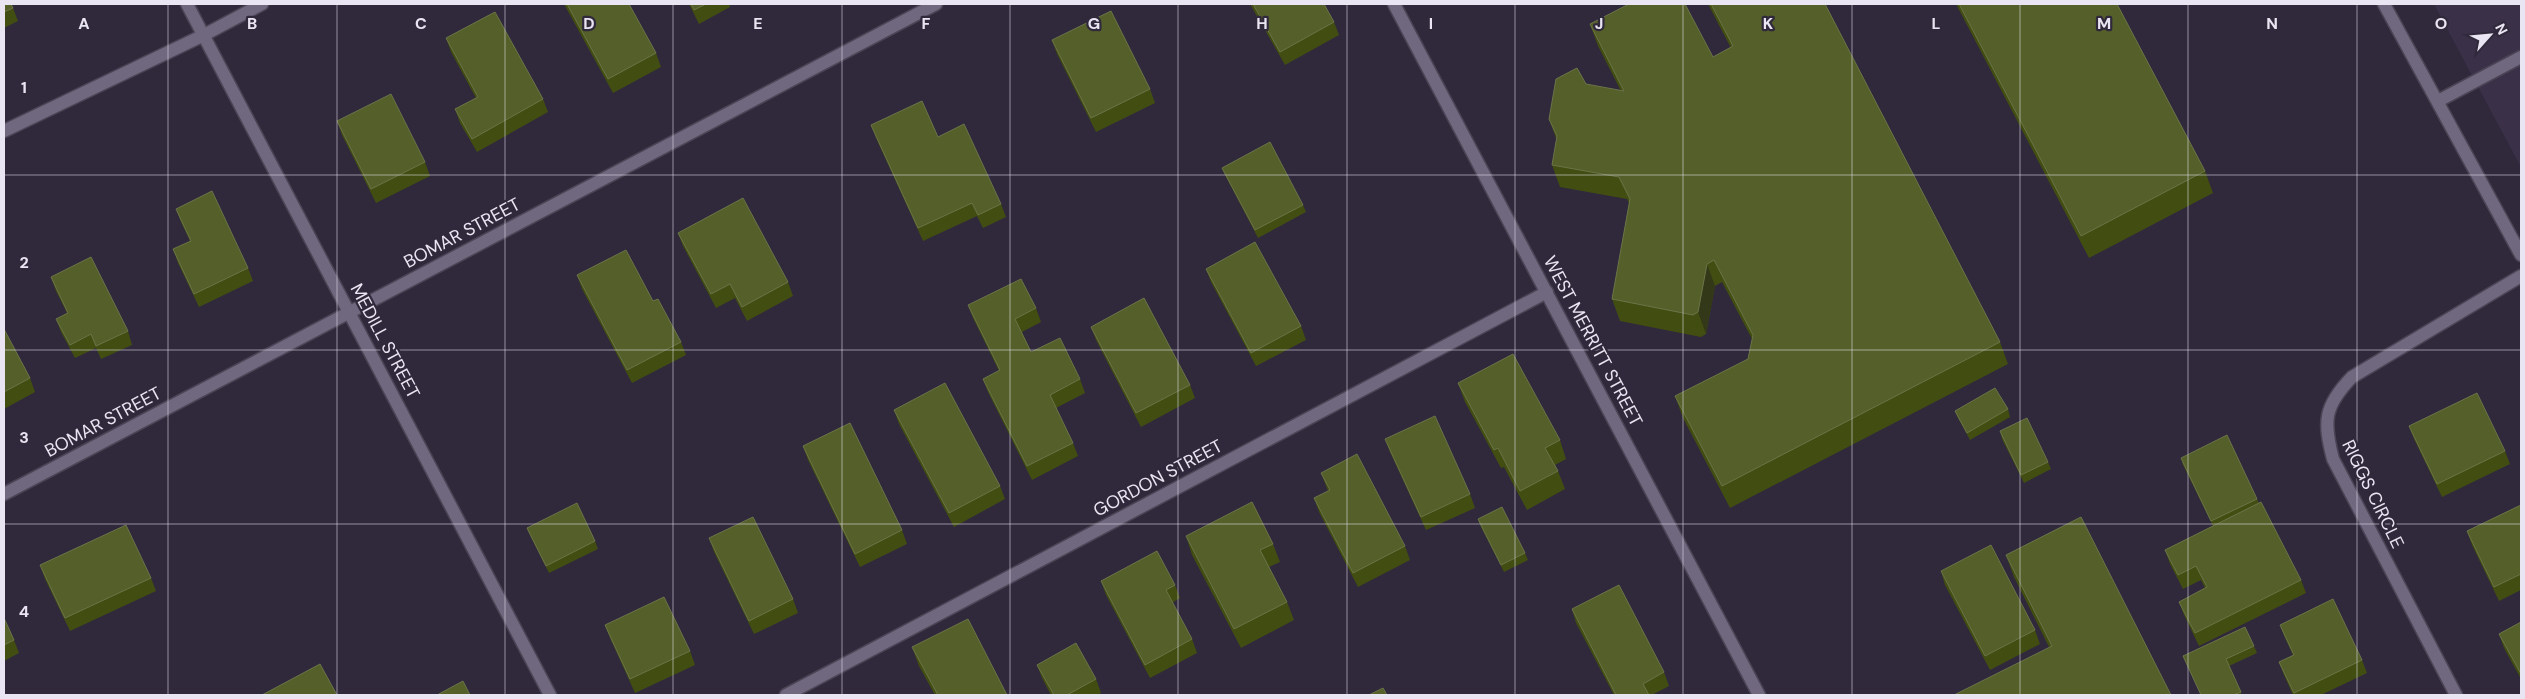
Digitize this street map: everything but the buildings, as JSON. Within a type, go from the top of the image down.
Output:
[{"type":"street","name":"MEDILL STREET","points":[[187,4],[550,695]]},
{"type":"street","points":[[4,131],[204,36],[262,4]]},
{"type":"street","name":"BOMAR STREET","points":[[4,494],[936,4]]},
{"type":"street","name":"WEST MERRITT STREET","points":[[1394,4],[1759,695]]},
{"type":"street","points":[[2384,4],[2521,255]]},
{"type":"street","points":[[2438,101],[2521,57]]},
{"type":"street","name":"RIGGS CIRCLE","points":[[2456,695],[2333,459],[2326,432],[2328,412],[2338,392],[2352,377],[2521,276]]},
{"type":"street","name":"GORDON STREET","points":[[786,695],[1547,292]]},
{"type":"shaded area","points":[[2434,4],[2521,4],[2521,167],[2492,113]]}]
